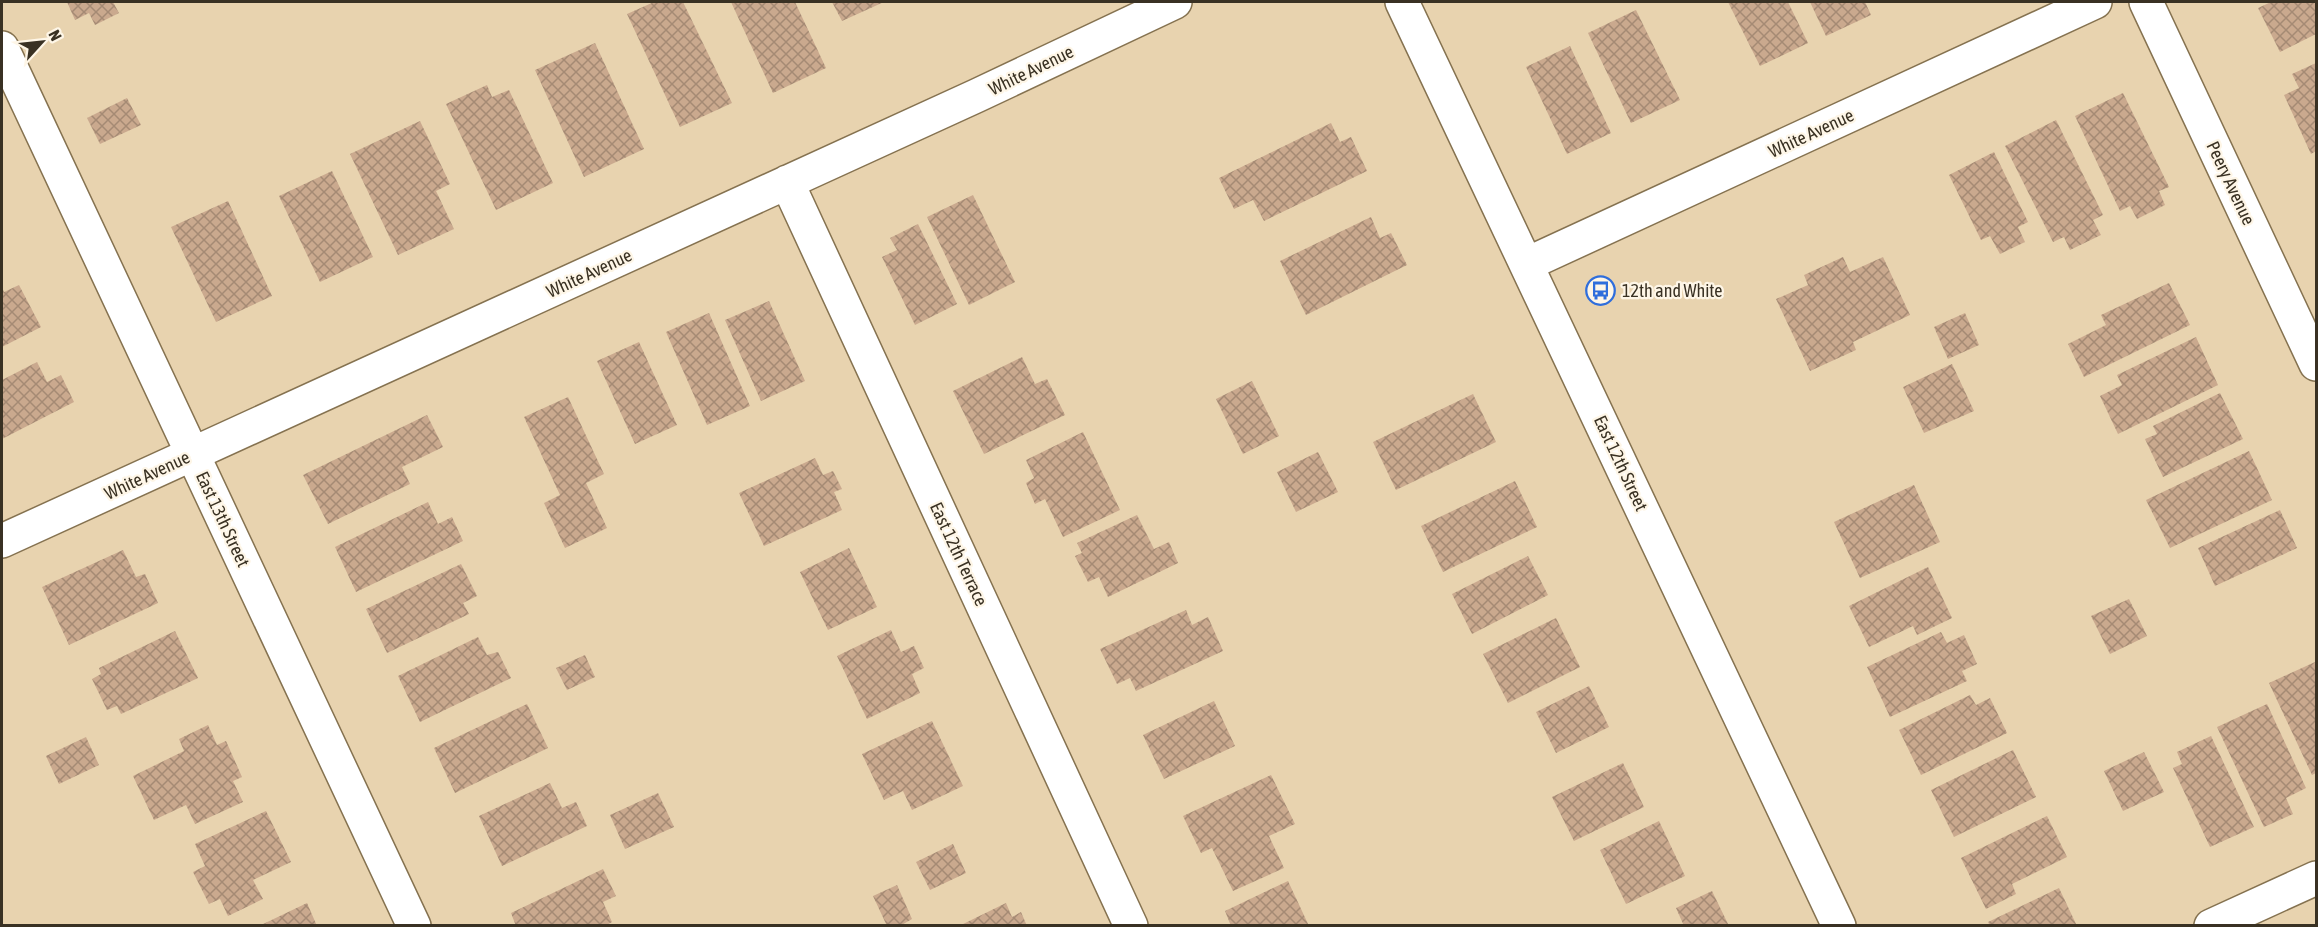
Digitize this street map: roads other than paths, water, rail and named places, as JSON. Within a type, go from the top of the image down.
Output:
[{"type":"street","name":"White Avenue","points":[[2,541],[976,96],[1175,2]]},
{"type":"street","name":"East 12th Street","points":[[1402,2],[1839,926]]},
{"type":"street","name":"White Avenue","points":[[1527,264],[2095,2]]},
{"type":"street","name":"Peery Avenue","points":[[2146,2],[2316,364]]},
{"type":"street","name":"East 13th Street","points":[[2,48],[414,926]]},
{"type":"street","name":"East 12th Terrace","points":[[787,182],[1131,926]]},
{"type":"street","points":[[2211,926],[2316,878]]},
{"type":"place","name":"12th and White","points":[[1601,290]]}]
